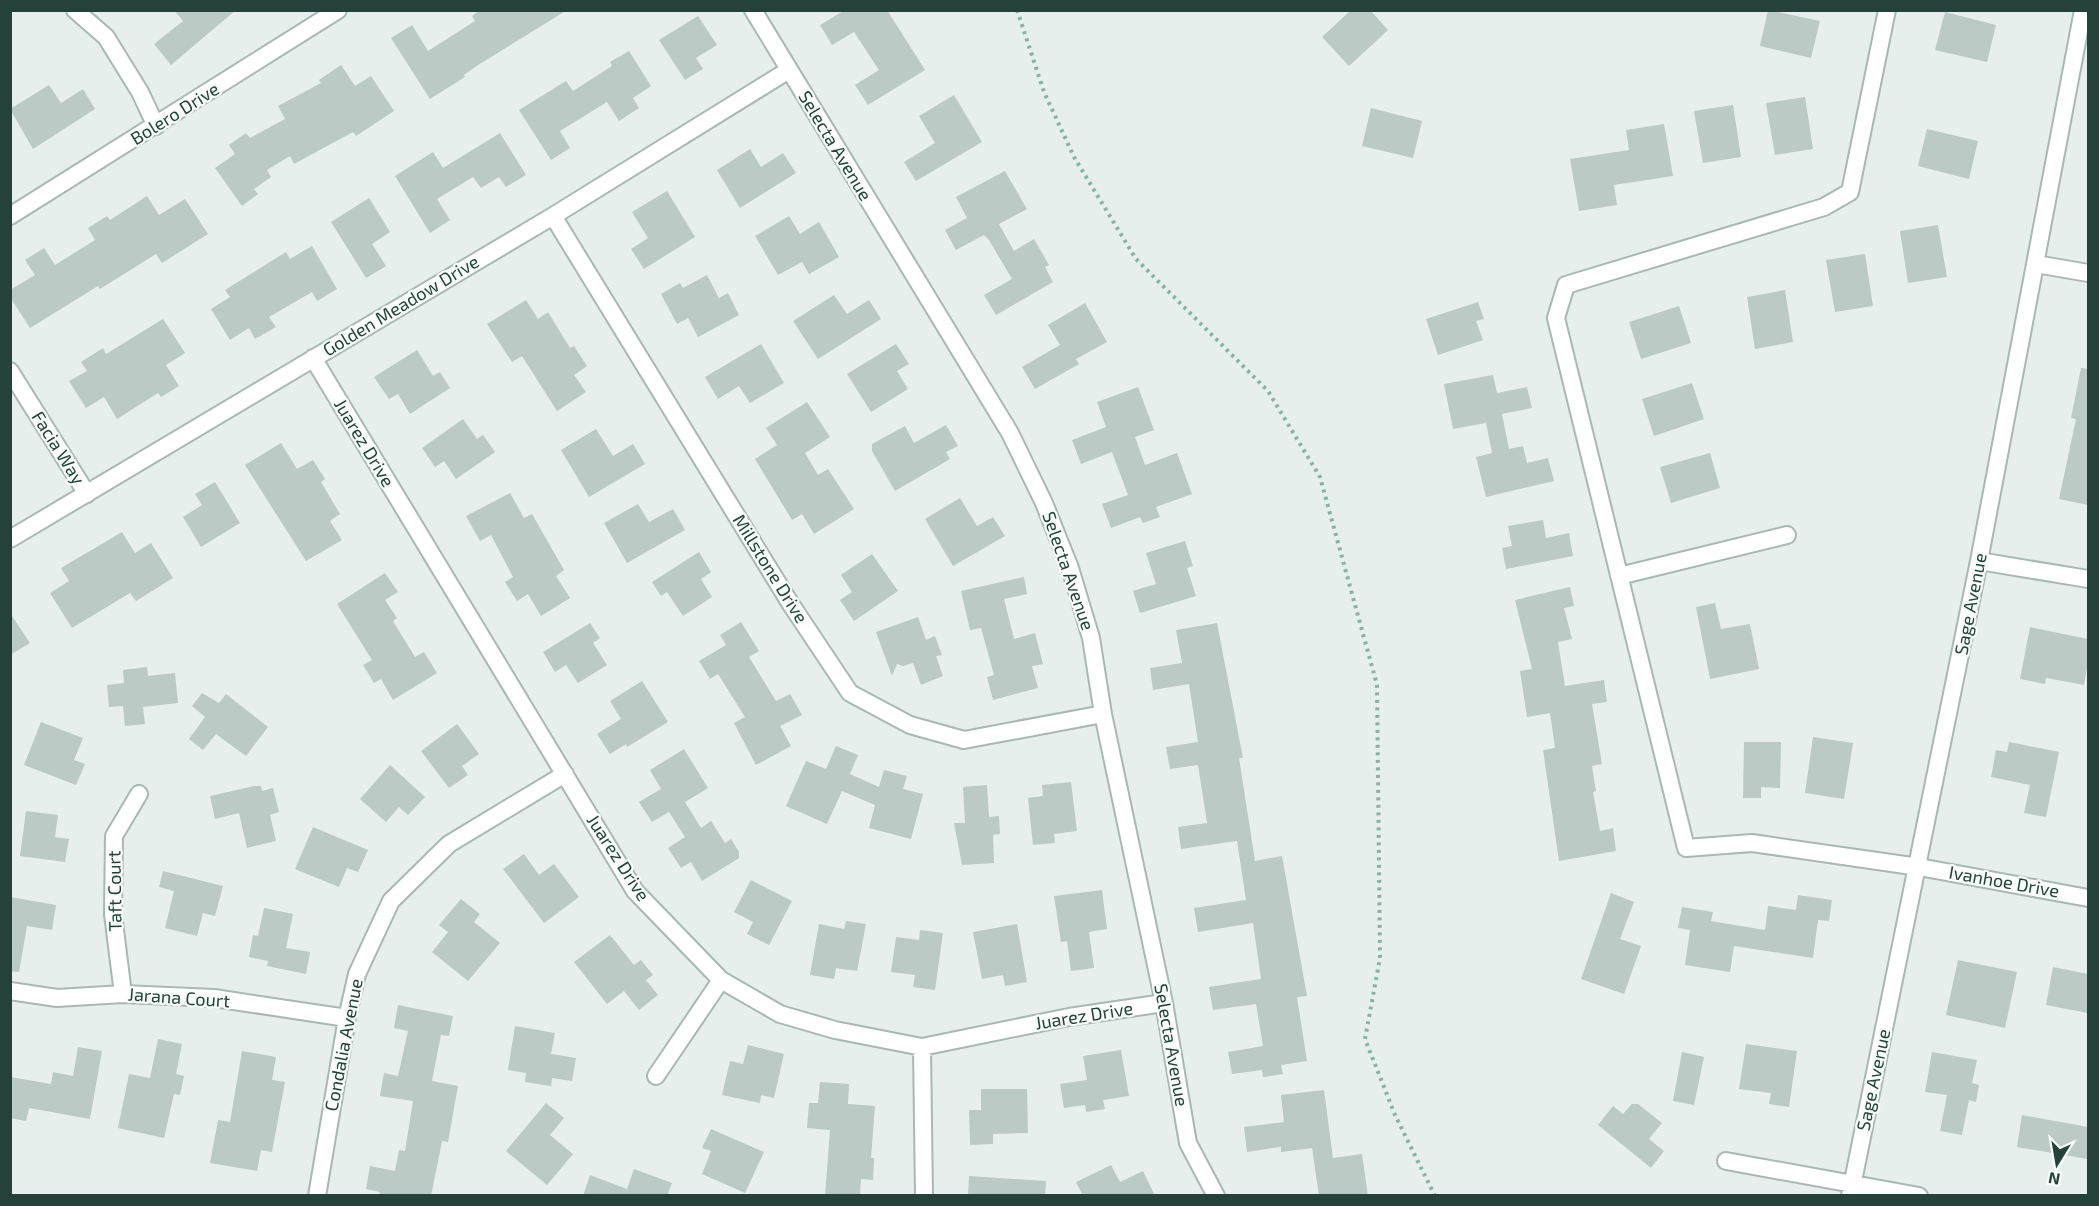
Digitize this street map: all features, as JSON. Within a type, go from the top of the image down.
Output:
[{"type":"street","points":[[75,10],[106,37],[140,92],[156,126]]},
{"type":"street","name":"Bolero Drive","points":[[10,216],[338,10]]},
{"type":"street","name":"Selecta Avenue","points":[[753,10],[1010,433],[1044,502],[1070,568],[1091,638],[1103,714],[1164,1003],[1188,1143],[1216,1196]]},
{"type":"street","points":[[1787,535],[1619,576],[1556,318],[1566,285],[1824,207],[1850,192],[1887,10]]},
{"type":"street","name":"Sage Avenue","points":[[1852,1189],[1919,867],[1979,561],[2083,10]]},
{"type":"street","name":"Golden Meadow Drive","points":[[10,539],[553,216],[789,70]]},
{"type":"street","name":"Millstone Drive","points":[[553,216],[790,603],[850,693],[910,726],[964,740],[1103,714]]},
{"type":"street","points":[[2036,264],[2088,273]]},
{"type":"street","name":"Juarez Drive","points":[[313,358],[635,891],[721,980],[780,1014],[835,1030],[922,1047],[1069,1017],[1164,1003]]},
{"type":"street","name":"Facia Way","points":[[10,371],[87,494]]},
{"type":"street","points":[[1979,561],[2088,579]]},
{"type":"street","name":"Ivanhoe Drive","points":[[1619,576],[1686,848],[1752,843],[1919,867],[2088,898]]},
{"type":"street","name":"Condalia Avenue","points":[[317,1196],[347,1018],[357,974],[390,901],[449,844],[565,774]]},
{"type":"street","name":"Taft Court","points":[[123,994],[113,914],[114,836],[139,794]]},
{"type":"street","points":[[656,1076],[721,980]]},
{"type":"street","name":"Jarana Court","points":[[10,991],[57,998],[123,994],[214,998],[347,1018]]},
{"type":"street","points":[[922,1047],[924,1196]]},
{"type":"street","points":[[1726,1161],[1852,1189],[1919,1196]]},
{"type":"path","points":[[1017,10],[1044,93],[1074,156],[1136,259],[1268,391],[1320,477],[1377,685],[1380,958],[1365,1039],[1395,1115],[1435,1196]]},
{"type":"building","points":[[174,10],[236,10],[171,65],[154,44],[183,21]]},
{"type":"building","points":[[480,10],[567,10],[475,67],[464,75],[465,77],[430,99],[391,38],[412,25],[428,51],[475,21],[472,16]]},
{"type":"building","points":[[845,10],[887,10],[925,70],[868,105],[855,85],[879,70],[854,32],[832,45],[820,25]]},
{"type":"building","points":[[1351,10],[1370,10],[1388,30],[1349,66],[1322,37]]},
{"type":"building","points":[[1768,10],[1820,21],[1811,58],[1760,46]]},
{"type":"building","points":[[1945,12],[1996,25],[1987,62],[1935,50]]},
{"type":"building","points":[[698,16],[717,45],[696,58],[703,69],[685,80],[659,40]]},
{"type":"building","points":[[629,51],[651,86],[633,98],[639,108],[619,121],[607,102],[560,131],[570,148],[551,160],[519,110],[566,81],[573,91],[612,66],[610,62]]},
{"type":"building","points":[[341,65],[355,86],[371,76],[394,111],[356,136],[353,132],[294,164],[290,156],[267,170],[271,177],[254,189],[258,194],[242,206],[215,168],[235,154],[229,145],[246,133],[250,138],[285,119],[278,106],[321,83],[319,80]]},
{"type":"building","points":[[49,85],[61,103],[83,89],[95,109],[33,149],[10,109]]},
{"type":"building","points":[[954,95],[982,142],[916,181],[904,162],[935,143],[919,116]]},
{"type":"building","points":[[1805,97],[1813,149],[1775,155],[1766,103]]},
{"type":"building","points":[[1733,105],[1741,157],[1703,163],[1694,111]]},
{"type":"building","points":[[1371,108],[1422,121],[1413,158],[1362,146]]},
{"type":"building","points":[[1664,124],[1673,176],[1614,185],[1617,205],[1579,211],[1570,159],[1629,150],[1626,130]]},
{"type":"building","points":[[1927,129],[1978,141],[1969,179],[1918,166]]},
{"type":"building","points":[[500,133],[526,175],[506,187],[499,177],[481,188],[473,177],[437,199],[450,220],[430,233],[395,176],[433,152],[443,168]]},
{"type":"building","points":[[750,149],[761,167],[783,153],[796,173],[740,208],[717,170]]},
{"type":"building","points":[[1005,171],[1027,209],[999,224],[1014,251],[1034,239],[1049,265],[1045,267],[1053,282],[996,315],[984,295],[1012,279],[989,240],[984,235],[956,250],[945,230],[967,218],[956,197]]},
{"type":"building","points":[[667,191],[695,237],[644,269],[631,249],[648,238],[632,212]]},
{"type":"building","points":[[147,196],[159,215],[185,199],[208,234],[162,263],[156,254],[100,289],[98,286],[30,328],[10,297],[10,290],[35,275],[25,260],[44,248],[55,265],[95,240],[88,228],[107,216],[110,220]]},
{"type":"building","points":[[369,198],[390,232],[372,244],[386,266],[366,278],[331,222]]},
{"type":"building","points":[[789,216],[800,234],[819,222],[839,257],[809,274],[802,262],[778,275],[755,236]]},
{"type":"building","points":[[1938,225],[1947,277],[1908,283],[1900,231]]},
{"type":"building","points":[[312,246],[337,289],[317,301],[312,292],[269,317],[276,327],[255,339],[249,328],[230,340],[211,309],[230,297],[225,290],[286,252],[290,259]]},
{"type":"building","points":[[1865,254],[1873,306],[1835,312],[1826,260]]},
{"type":"building","points":[[707,275],[719,298],[728,293],[739,315],[698,337],[688,318],[677,324],[661,294],[680,283],[683,288]]},
{"type":"building","points":[[1785,290],[1793,342],[1755,349],[1747,297]]},
{"type":"building","points":[[834,295],[847,314],[869,300],[881,319],[818,359],[793,321]]},
{"type":"building","points":[[526,300],[538,319],[548,312],[570,348],[574,346],[587,366],[574,375],[586,392],[557,411],[522,356],[512,362],[487,324]]},
{"type":"building","points":[[1478,302],[1484,319],[1476,321],[1483,340],[1438,355],[1426,319]]},
{"type":"building","points":[[1085,303],[1107,342],[1076,359],[1079,364],[1035,389],[1022,367],[1060,345],[1048,325]]},
{"type":"building","points":[[1679,306],[1691,343],[1641,359],[1629,322]]},
{"type":"building","points":[[163,319],[185,353],[166,365],[179,386],[161,397],[158,393],[117,419],[104,397],[86,408],[69,381],[87,371],[81,362],[103,348],[106,354]]},
{"type":"building","points":[[761,344],[784,383],[750,403],[739,386],[718,399],[705,377]]},
{"type":"building","points":[[896,344],[909,364],[897,371],[908,389],[871,412],[847,374]]},
{"type":"building","points":[[417,350],[433,376],[440,372],[450,388],[410,414],[398,394],[389,399],[374,377]]},
{"type":"building","points":[[2081,368],[2088,369],[2088,505],[2059,499],[2076,419],[2071,418]]},
{"type":"building","points":[[1493,375],[1497,393],[1527,387],[1532,408],[1502,414],[1509,449],[1523,446],[1527,463],[1548,458],[1554,481],[1486,497],[1476,457],[1492,453],[1486,423],[1453,429],[1444,384]]},
{"type":"building","points":[[1692,383],[1704,419],[1654,436],[1642,399]]},
{"type":"building","points":[[1138,387],[1154,430],[1135,437],[1145,465],[1177,453],[1192,494],[1156,507],[1160,517],[1143,523],[1140,517],[1111,528],[1102,504],[1128,495],[1112,452],[1081,464],[1072,440],[1106,427],[1097,402]]},
{"type":"building","points":[[807,402],[830,437],[805,453],[818,475],[828,469],[854,509],[814,534],[802,514],[792,520],[755,459],[777,445],[766,428]]},
{"type":"building","points":[[463,419],[477,439],[483,435],[495,452],[456,479],[444,461],[435,467],[422,448]]},
{"type":"building","points":[[946,425],[958,446],[946,452],[950,459],[895,491],[872,451],[872,444],[905,426],[914,443]]},
{"type":"building","points":[[596,429],[613,456],[633,444],[645,464],[589,497],[561,450]]},
{"type":"building","points":[[281,443],[297,469],[313,460],[325,479],[321,482],[340,514],[330,521],[342,540],[306,561],[245,465]]},
{"type":"building","points":[[1710,453],[1720,488],[1671,503],[1660,467]]},
{"type":"building","points":[[215,482],[240,523],[201,547],[183,517],[202,505],[195,494]]},
{"type":"building","points":[[510,493],[524,518],[532,514],[564,570],[556,576],[570,598],[541,616],[528,594],[517,601],[505,582],[513,577],[491,535],[480,541],[466,516]]},
{"type":"building","points":[[960,498],[977,526],[993,517],[1005,536],[953,566],[925,519]]},
{"type":"building","points":[[638,504],[649,522],[673,509],[685,530],[627,563],[604,523]]},
{"type":"building","points":[[1543,520],[1546,538],[1569,533],[1573,556],[1506,569],[1502,548],[1512,546],[1508,526]]},
{"type":"building","points":[[122,532],[135,553],[151,543],[173,578],[136,601],[130,593],[72,628],[50,593],[69,581],[61,568]]},
{"type":"building","points":[[1185,541],[1193,566],[1187,568],[1196,596],[1140,613],[1133,591],[1156,584],[1146,553]]},
{"type":"building","points":[[699,552],[711,572],[701,579],[712,597],[683,616],[667,592],[661,596],[652,582]]},
{"type":"building","points":[[872,554],[898,591],[854,621],[840,600],[852,592],[841,575]]},
{"type":"building","points":[[385,573],[398,592],[385,600],[397,618],[393,621],[415,657],[424,652],[437,673],[393,700],[381,679],[374,683],[363,665],[372,660],[337,604]]},
{"type":"building","points":[[1024,577],[1027,594],[1004,599],[1014,639],[1035,633],[1043,664],[1032,666],[1038,688],[993,700],[987,677],[994,675],[981,628],[970,630],[961,591]]},
{"type":"building","points":[[1570,587],[1574,606],[1564,608],[1572,639],[1558,642],[1565,686],[1604,680],[1607,702],[1592,704],[1602,764],[1592,766],[1596,791],[1593,792],[1600,831],[1613,828],[1616,851],[1559,861],[1543,750],[1555,748],[1550,713],[1527,717],[1520,671],[1532,669],[1515,600]]},
{"type":"building","points":[[1715,603],[1721,629],[1750,624],[1759,669],[1710,679],[1696,607]]},
{"type":"building","points":[[10,613],[30,643],[10,655]]},
{"type":"building","points":[[918,617],[926,640],[935,636],[942,655],[936,656],[943,676],[921,685],[913,663],[903,666],[897,664],[892,676],[876,632]]},
{"type":"building","points":[[741,622],[759,651],[749,657],[776,701],[790,694],[802,715],[780,726],[791,746],[756,765],[734,723],[745,717],[718,674],[710,679],[699,661],[726,645],[720,635]]},
{"type":"building","points":[[590,623],[600,638],[593,643],[607,665],[578,683],[566,665],[555,672],[543,652]]},
{"type":"building","points":[[1217,623],[1243,758],[1239,758],[1255,861],[1282,856],[1307,996],[1297,997],[1307,1061],[1281,1065],[1283,1074],[1263,1077],[1262,1070],[1232,1074],[1228,1052],[1263,1046],[1256,1004],[1213,1010],[1209,987],[1261,979],[1253,923],[1198,932],[1194,908],[1246,900],[1237,841],[1181,849],[1178,827],[1207,823],[1198,765],[1170,769],[1166,747],[1198,742],[1189,684],[1153,690],[1150,668],[1182,663],[1176,630]]},
{"type":"building","points":[[2030,627],[2088,639],[2088,662],[2084,685],[2046,678],[2045,684],[2020,679]]},
{"type":"building","points":[[147,667],[148,676],[175,673],[178,703],[143,707],[145,724],[125,726],[123,706],[109,707],[107,685],[124,683],[123,670]]},
{"type":"building","points":[[642,681],[668,722],[627,747],[626,744],[610,754],[597,734],[621,719],[610,701]]},
{"type":"building","points":[[202,693],[219,703],[226,694],[268,727],[246,756],[216,734],[203,750],[189,739],[205,717],[192,706]]},
{"type":"building","points":[[41,722],[83,738],[74,760],[85,764],[76,785],[24,765]]},
{"type":"building","points":[[457,724],[479,754],[462,766],[468,775],[449,788],[421,751]]},
{"type":"building","points":[[1813,737],[1853,743],[1844,799],[1805,793]]},
{"type":"building","points":[[1744,742],[1781,742],[1780,788],[1761,787],[1761,798],[1743,798]]},
{"type":"building","points":[[2009,742],[2059,752],[2046,817],[2024,813],[2030,785],[1991,777],[1996,750],[2007,752]]},
{"type":"building","points":[[836,746],[858,755],[850,774],[879,787],[884,770],[907,776],[903,789],[923,794],[911,839],[869,828],[875,805],[842,791],[827,824],[786,806],[806,761],[826,769]]},
{"type":"building","points":[[684,749],[708,788],[685,802],[701,828],[711,821],[725,843],[731,839],[739,852],[739,858],[702,881],[691,862],[681,868],[668,848],[685,837],[669,812],[652,822],[639,802],[661,789],[650,770]]},
{"type":"building","points":[[390,765],[425,797],[408,815],[399,807],[386,822],[360,799]]},
{"type":"building","points":[[1071,782],[1077,831],[1054,834],[1055,843],[1033,845],[1028,798],[1043,796],[1042,785]]},
{"type":"building","points":[[987,785],[989,817],[999,816],[1000,834],[993,835],[994,863],[962,865],[954,823],[965,823],[963,787]]},
{"type":"building","points":[[261,786],[262,791],[273,788],[279,812],[270,815],[276,841],[247,848],[239,813],[215,819],[210,796]]},
{"type":"building","points":[[26,811],[58,815],[55,837],[69,839],[65,862],[20,856]]},
{"type":"building","points":[[313,827],[368,850],[358,872],[347,868],[339,887],[295,869]]},
{"type":"building","points":[[524,854],[539,875],[554,864],[579,897],[544,923],[503,869]]},
{"type":"building","points":[[163,871],[223,886],[215,916],[203,913],[197,936],[165,928],[174,891],[159,887]]},
{"type":"building","points":[[751,880],[792,901],[769,945],[747,934],[753,922],[734,912]]},
{"type":"building","points":[[1102,890],[1107,929],[1089,932],[1094,968],[1071,971],[1067,941],[1061,942],[1054,896]]},
{"type":"building","points":[[1611,893],[1634,902],[1620,939],[1641,946],[1624,994],[1581,979]]},
{"type":"building","points":[[1798,895],[1832,900],[1829,921],[1818,920],[1813,958],[1734,946],[1730,972],[1685,965],[1690,930],[1678,928],[1682,907],[1713,912],[1711,921],[1765,930],[1768,906],[1796,910]]},
{"type":"building","points":[[10,897],[56,905],[52,930],[27,926],[19,972],[10,971]]},
{"type":"building","points":[[461,899],[480,914],[474,922],[500,943],[468,981],[432,952],[448,932],[439,925]]},
{"type":"building","points":[[264,908],[293,914],[286,948],[310,952],[306,974],[267,966],[268,961],[249,957],[253,935],[258,936]]},
{"type":"building","points":[[846,921],[866,924],[857,971],[836,968],[834,979],[810,975],[819,924],[844,929]]},
{"type":"building","points":[[1017,924],[1027,982],[1005,986],[1003,975],[982,979],[973,932]]},
{"type":"building","points":[[920,930],[943,933],[935,990],[913,987],[915,975],[891,972],[896,937],[919,940]]},
{"type":"building","points":[[610,935],[634,965],[641,960],[653,975],[646,980],[658,995],[639,1010],[624,991],[607,1004],[574,962]]},
{"type":"building","points":[[1958,960],[2017,972],[2005,1028],[1946,1015]]},
{"type":"building","points":[[2053,967],[2088,974],[2088,1013],[2046,1005]]},
{"type":"building","points":[[398,1005],[453,1016],[449,1036],[441,1035],[432,1081],[458,1086],[448,1142],[442,1141],[431,1196],[379,1196],[380,1192],[366,1189],[370,1166],[395,1171],[399,1150],[405,1151],[413,1101],[380,1096],[384,1073],[398,1076],[408,1031],[394,1028]]},
{"type":"building","points":[[515,1026],[555,1033],[551,1054],[576,1058],[572,1081],[552,1078],[551,1086],[525,1082],[526,1073],[508,1070]]},
{"type":"building","points":[[158,1039],[182,1044],[176,1074],[184,1076],[180,1095],[174,1094],[164,1138],[118,1128],[129,1074],[150,1078]]},
{"type":"building","points":[[1746,1044],[1797,1051],[1789,1107],[1769,1104],[1771,1093],[1739,1089]]},
{"type":"building","points":[[748,1045],[784,1054],[774,1098],[761,1095],[760,1103],[722,1095],[730,1061],[743,1064]]},
{"type":"building","points":[[78,1047],[102,1051],[90,1119],[29,1108],[26,1121],[10,1118],[10,1077],[51,1084],[53,1072],[73,1076]]},
{"type":"building","points":[[1121,1050],[1129,1096],[1103,1100],[1105,1109],[1086,1112],[1085,1105],[1064,1108],[1060,1084],[1087,1080],[1083,1056]]},
{"type":"building","points":[[242,1051],[276,1057],[272,1080],[285,1082],[272,1152],[261,1150],[257,1171],[210,1163],[218,1120],[230,1122]]},
{"type":"building","points":[[1682,1052],[1704,1057],[1694,1105],[1673,1101]]},
{"type":"building","points":[[1932,1052],[1977,1060],[1972,1083],[1979,1085],[1976,1102],[1969,1100],[1962,1135],[1940,1131],[1947,1095],[1925,1092]]},
{"type":"building","points":[[820,1082],[849,1084],[848,1104],[875,1106],[871,1158],[874,1158],[873,1180],[861,1179],[860,1196],[825,1196],[830,1130],[807,1128],[809,1103],[818,1103]]},
{"type":"building","points":[[981,1089],[1027,1089],[1028,1133],[993,1134],[993,1144],[970,1145],[969,1110],[981,1110]]},
{"type":"building","points":[[1324,1090],[1333,1158],[1362,1154],[1368,1196],[1319,1196],[1312,1148],[1281,1152],[1281,1147],[1247,1152],[1244,1127],[1284,1122],[1281,1095]]},
{"type":"building","points":[[546,1103],[564,1118],[550,1135],[573,1154],[547,1185],[506,1151]]},
{"type":"building","points":[[1632,1104],[1638,1104],[1662,1123],[1649,1139],[1664,1151],[1651,1168],[1598,1125],[1613,1106],[1623,1114]]},
{"type":"building","points":[[2022,1115],[2088,1127],[2087,1159],[2017,1147]]},
{"type":"building","points":[[711,1129],[764,1152],[745,1193],[702,1174],[711,1151],[702,1148]]},
{"type":"building","points":[[1111,1165],[1120,1182],[1143,1171],[1155,1196],[1083,1196],[1076,1182]]},
{"type":"building","points":[[634,1169],[672,1183],[667,1196],[583,1196],[590,1175],[627,1189]]},
{"type":"building","points":[[969,1176],[1046,1181],[1045,1196],[968,1196]]}]
